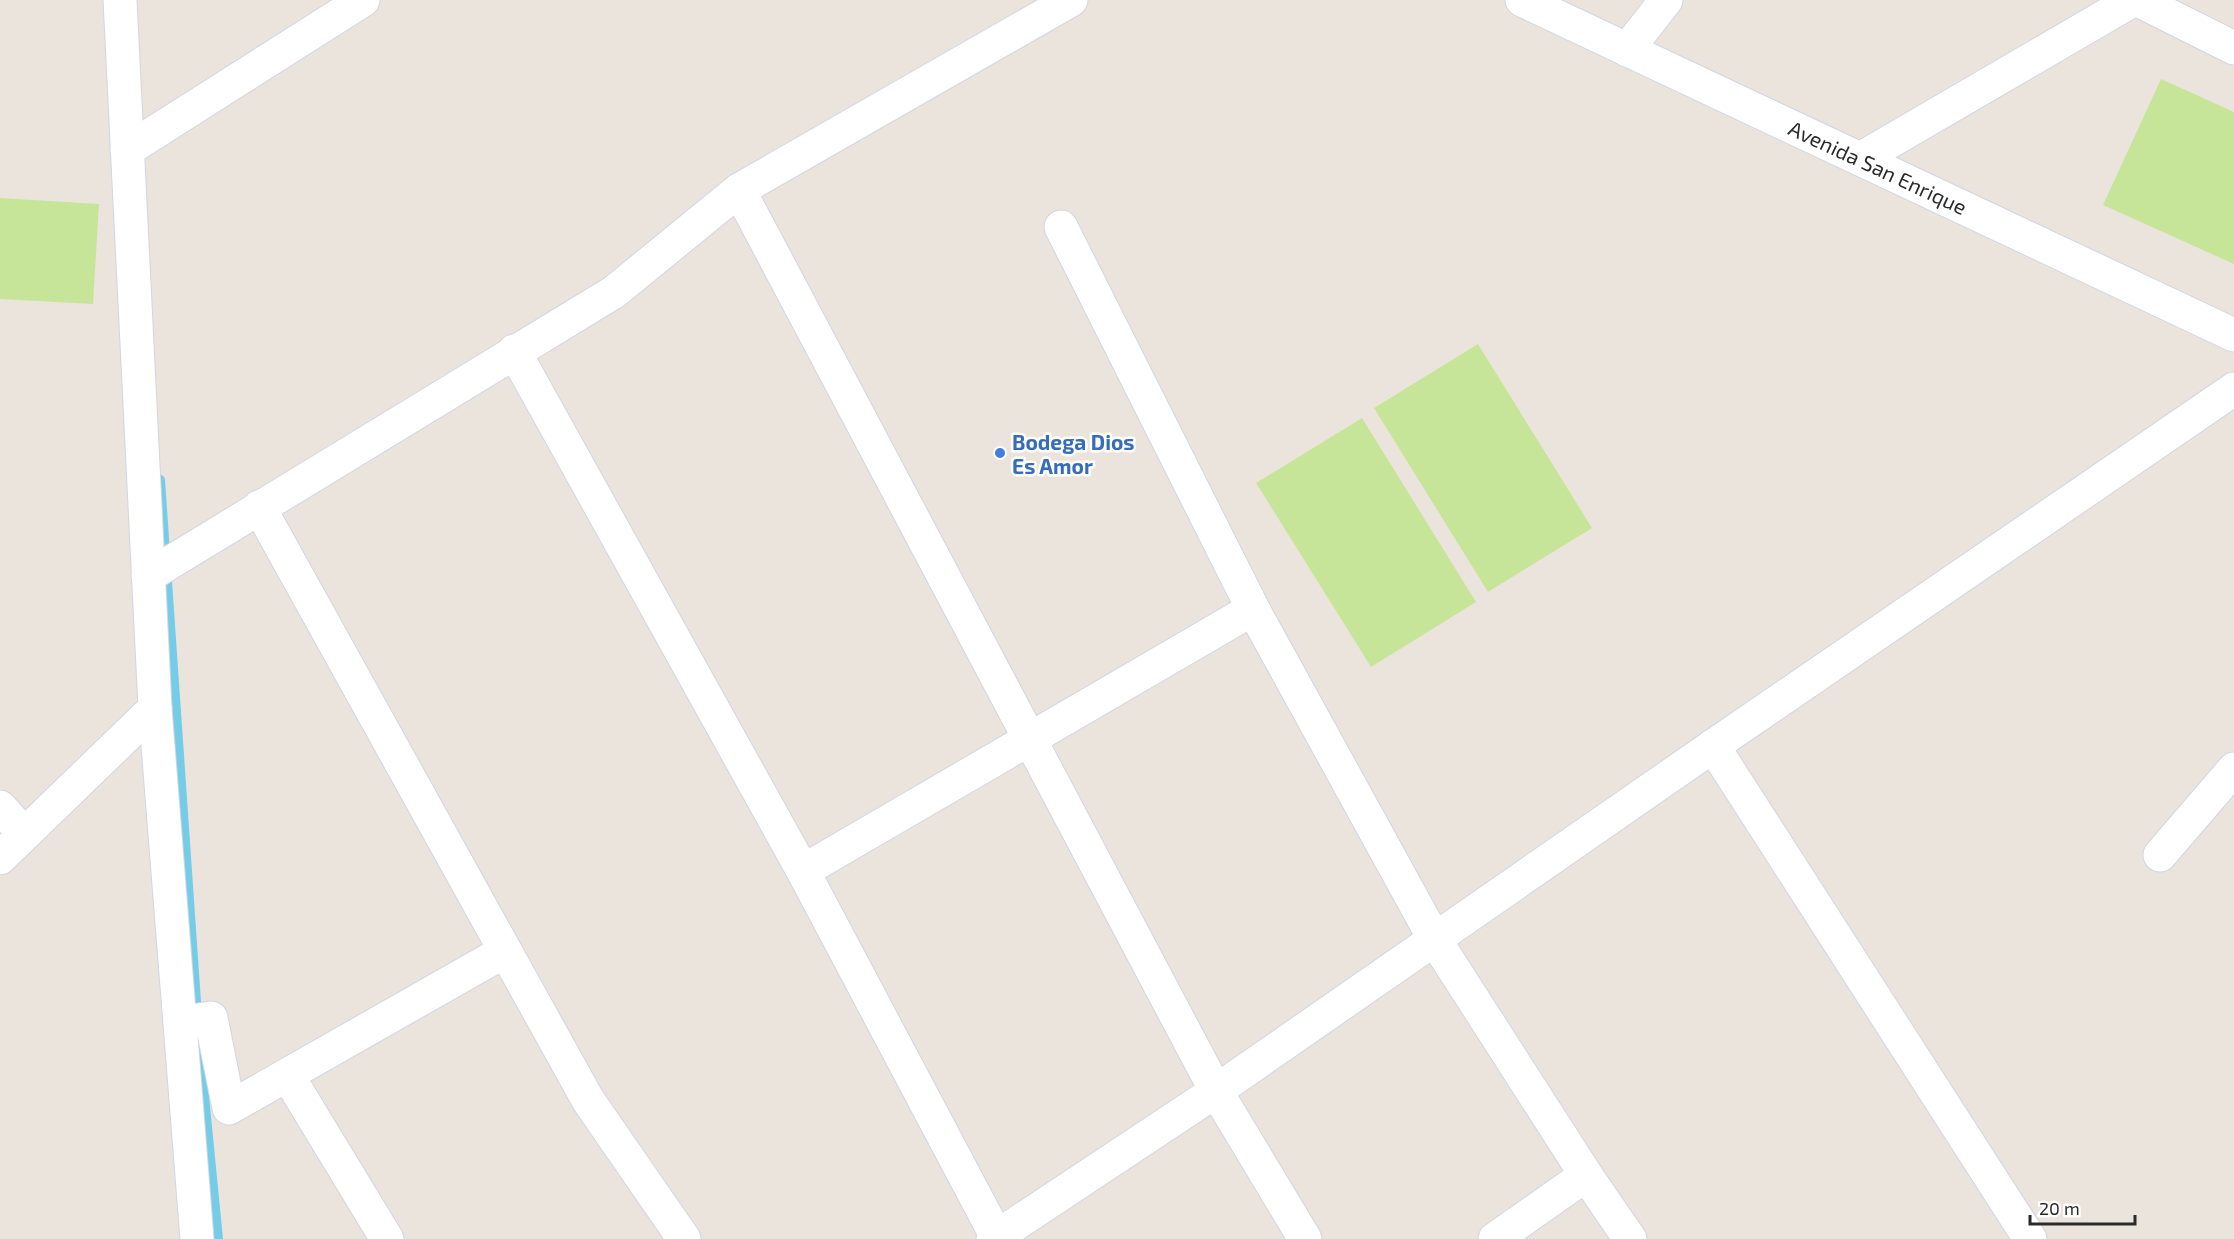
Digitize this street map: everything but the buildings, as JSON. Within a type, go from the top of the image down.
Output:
[{"type":"street","points":[[120,0],[155,708],[197,1239]]},
{"type":"street","points":[[127,150],[363,0]]},
{"type":"street","points":[[148,576],[614,292],[739,190],[1071,0]]},
{"type":"street","name":"Avenida San Enrique","points":[[1522,0],[2234,334]]},
{"type":"street","points":[[1627,50],[1666,0]]},
{"type":"street","points":[[1860,159],[2133,0]]},
{"type":"street","points":[[2138,0],[2234,48]]},
{"type":"street","points":[[739,190],[1216,1091],[1305,1239]]},
{"type":"street","points":[[1060,227],[1252,609],[1435,940],[1586,1175],[1630,1239]]},
{"type":"street","points":[[514,351],[803,872],[996,1238],[1216,1091],[1713,746],[2234,389]]},
{"type":"street","points":[[260,507],[588,1100],[684,1239]]},
{"type":"street","points":[[803,872],[1252,609]]},
{"type":"street","points":[[0,858],[155,708]]},
{"type":"street","points":[[1713,746],[2030,1239]]},
{"type":"street","points":[[2160,855],[2234,769]]},
{"type":"street","points":[[0,807],[24,834]]},
{"type":"street","points":[[180,1023],[211,1018],[229,1108],[505,951]]},
{"type":"street","points":[[288,1076],[387,1239]]},
{"type":"street","points":[[1496,1239],[1586,1175]]},
{"type":"green space","points":[[2161,79],[2234,112],[2234,264],[2103,205]]},
{"type":"green space","points":[[0,198],[99,204],[93,304],[0,299]]},
{"type":"green space","points":[[1478,344],[1592,528],[1488,592],[1374,408]]},
{"type":"green space","points":[[1362,418],[1476,602],[1371,667],[1256,483]]},
{"type":"waterway","points":[[160,480],[199,1045],[218,1239]]},
{"type":"place","name":"Bodega Dios Es Amor","points":[[1000,453]]}]
